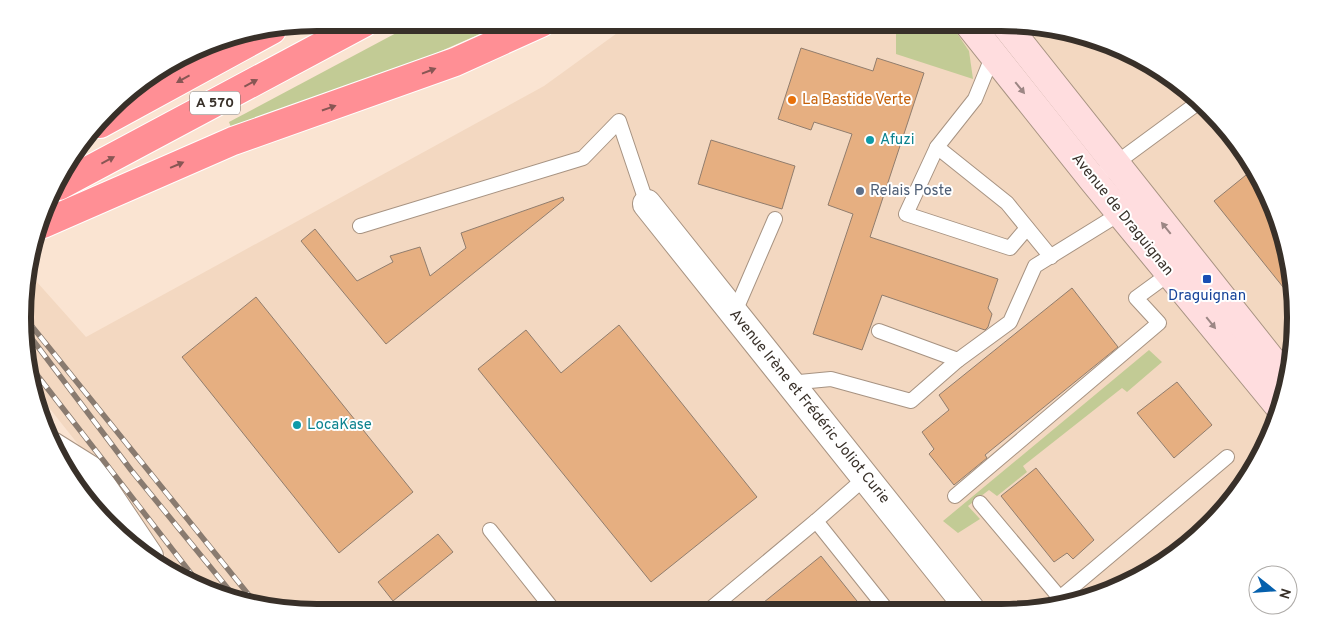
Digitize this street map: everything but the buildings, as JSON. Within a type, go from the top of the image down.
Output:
[{"type":"highway","name":"A 570","points":[[65,183],[347,31]]},
{"type":"highway","points":[[47,222],[84,204],[232,142],[455,62],[522,31]]},
{"type":"highway","name":"A 570","points":[[113,117],[257,38]]},
{"type":"main road","name":"Avenue de Draguignan","points":[[975,31],[1093,180],[1132,205]]},
{"type":"main road","name":"Avenue de Draguignan","points":[[1011,32],[1116,164],[1132,205],[1180,265],[1275,400]]},
{"type":"main road","name":"Avenue de Draguignan","points":[[1180,265],[1281,373]]},
{"type":"street","name":"Avenue Irène et Frédéric Joliot Curie","points":[[647,204],[966,604]]},
{"type":"street","points":[[67,455],[92,471],[140,542]]},
{"type":"lane","points":[[994,55],[975,99],[937,147],[906,214],[1010,248],[1027,228]]},
{"type":"lane","points":[[1093,180],[1193,106]]},
{"type":"lane","points":[[360,226],[583,158],[619,121],[647,204]]},
{"type":"lane","points":[[937,147],[1007,203],[1051,257]]},
{"type":"lane","points":[[790,383],[832,379],[911,401],[958,360],[1010,322],[1035,266],[1132,205]]},
{"type":"lane","points":[[734,314],[776,219]]},
{"type":"lane","points":[[955,496],[1159,323],[1136,298],[1180,265]]},
{"type":"lane","points":[[879,332],[958,360]]},
{"type":"lane","points":[[1061,597],[1228,458]]},
{"type":"lane","points":[[716,604],[865,478]]},
{"type":"lane","points":[[980,503],[1051,599]]},
{"type":"lane","points":[[816,521],[882,604]]},
{"type":"lane","points":[[490,530],[549,604]]},
{"type":"shaded area","points":[[620,31],[1019,32],[1075,41],[1093,46],[1127,61],[1160,79],[1175,90],[1216,129],[1239,158],[1257,191],[1272,225],[1284,280],[1287,318],[1286,336],[1277,392],[1272,410],[1257,444],[1239,477],[1216,506],[1189,533],[1160,556],[1127,574],[1093,589],[1038,601],[1001,604],[318,604],[280,601],[225,589],[170,563],[162,550],[43,401],[32,336],[31,318],[34,279],[86,337],[544,86]]},
{"type":"green space","points":[[400,31],[487,31],[432,55],[232,130],[229,122]]},
{"type":"green space","points":[[896,31],[955,31],[969,51],[973,79],[896,54]]},
{"type":"green space","points":[[1149,350],[1162,362],[1127,392],[1122,388],[1023,466],[1027,472],[997,496],[989,490],[968,506],[980,519],[958,533],[943,521]]},
{"type":"railway","points":[[31,326],[249,595]]},
{"type":"railway","points":[[32,339],[131,470],[229,590]]},
{"type":"railway","points":[[38,376],[192,574]]},
{"type":"place","name":"La Bastide Verte","points":[[792,100]]},
{"type":"place","name":"Afuzi","points":[[870,140]]},
{"type":"place","name":"Relais Poste","points":[[860,191]]},
{"type":"place","name":"Draguignan","points":[[1207,279]]},
{"type":"place","name":"LocaKase","points":[[297,425]]}]
